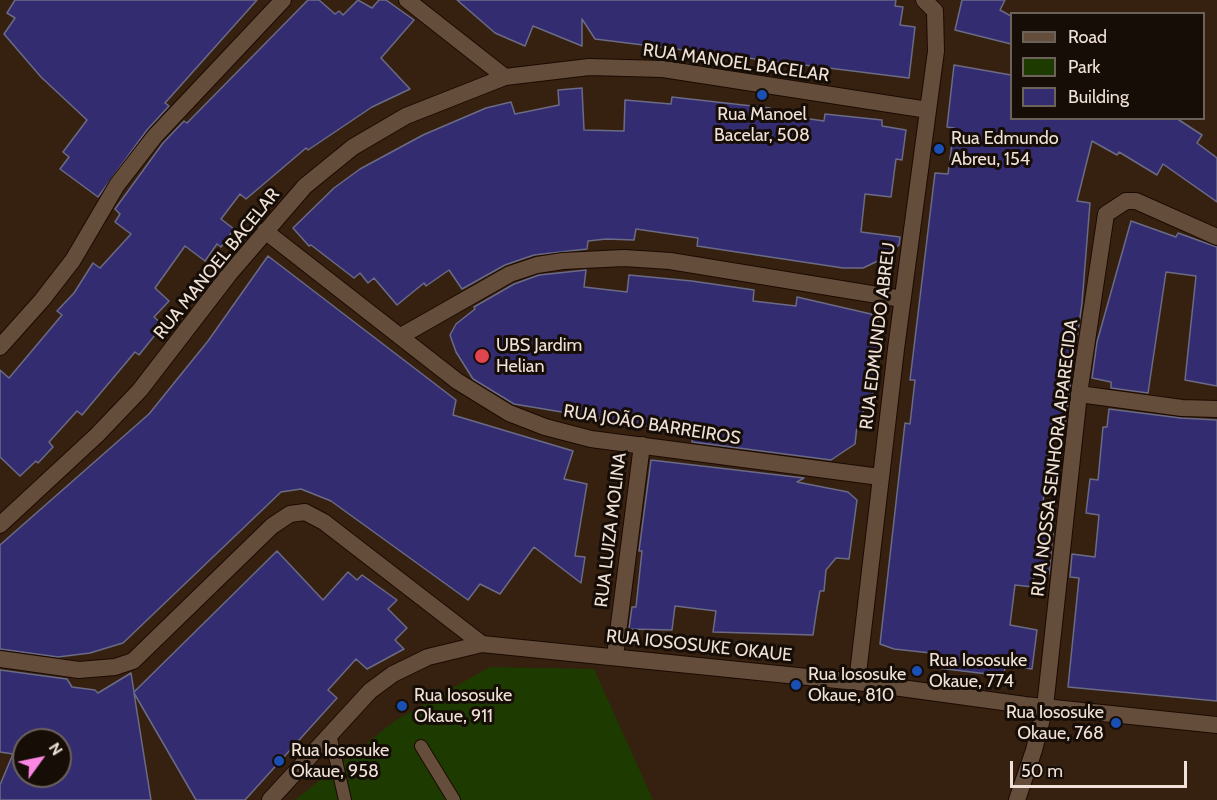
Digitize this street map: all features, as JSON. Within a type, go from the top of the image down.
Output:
[{"type":"street","points":[[0,347],[42,300],[73,260],[117,185],[155,136],[284,0]]},
{"type":"street","points":[[407,0],[505,77]]},
{"type":"street","name":"RUA EDMUNDO ABREU","points":[[857,682],[880,477],[937,28],[935,11],[924,0]]},
{"type":"street","name":"RUA MANOEL BACELAR","points":[[0,525],[97,435],[140,390],[265,231],[305,186],[352,147],[406,116],[505,77],[589,67],[663,69],[928,110]]},
{"type":"street","name":"RUA NOSSA SENHORA APARECIDA","points":[[1017,800],[1034,750],[1045,707],[1079,394],[1106,214],[1126,201],[1136,201],[1217,237]]},
{"type":"street","name":"RUA JOÃO BARREIROS","points":[[265,231],[457,381],[509,413],[545,427],[591,439],[880,477]]},
{"type":"street","points":[[401,336],[510,274],[537,265],[563,261],[624,258],[670,261],[902,299]]},
{"type":"street","points":[[1079,394],[1182,408],[1217,409]]},
{"type":"street","name":"RUA LUIZA MOLINA","points":[[615,656],[642,445]]},
{"type":"street","points":[[0,659],[79,670],[115,667],[133,661],[272,526],[290,514],[304,512],[324,522],[482,644]]},
{"type":"street","name":"RUA IOSOSUKE OKAUE","points":[[270,800],[370,691],[393,674],[428,657],[482,644],[857,682],[1045,707],[1217,725]]},
{"type":"lane","points":[[330,734],[345,800]]},
{"type":"lane","points":[[421,746],[454,800]]},
{"type":"green space","points":[[490,667],[594,669],[653,800],[295,800],[396,720]]},
{"type":"building","points":[[15,0],[257,0],[165,103],[169,106],[147,130],[98,197],[60,169],[69,157],[63,152],[87,120],[41,77],[4,34],[15,18],[7,13]]},
{"type":"building","points":[[308,0],[319,0],[335,14],[339,11],[343,15],[358,0],[372,8],[379,0],[386,0],[414,20],[381,58],[410,89],[372,107],[308,150],[306,148],[246,199],[240,194],[221,219],[234,229],[221,247],[217,244],[205,261],[185,246],[155,288],[169,301],[154,317],[163,325],[139,355],[135,352],[82,415],[77,411],[49,442],[53,447],[38,463],[36,461],[20,476],[0,457],[0,370],[9,378],[62,315],[57,311],[74,293],[93,263],[100,268],[131,234],[115,222],[120,214],[115,209],[163,143],[184,121],[187,123]]},
{"type":"building","points":[[457,0],[896,0],[895,6],[903,7],[900,25],[915,27],[909,78],[595,39],[582,19],[582,46],[533,26],[525,46],[495,33]]},
{"type":"building","points":[[962,0],[1005,0],[1000,10],[1010,15],[1010,44],[955,30]]},
{"type":"building","points":[[954,65],[1010,75],[1010,120],[1179,120],[1202,135],[1197,143],[1217,158],[1217,202],[1163,164],[1157,175],[1119,152],[1117,155],[1092,141],[1077,201],[1090,203],[1082,303],[1065,424],[1052,422],[1042,511],[1055,513],[1049,574],[1034,572],[1033,587],[1015,585],[1010,625],[1037,630],[1032,669],[1005,665],[1004,676],[938,668],[940,654],[894,649],[880,644],[905,423],[910,424],[915,380],[910,380],[935,173],[948,174],[954,128],[947,127]]},
{"type":"building","points":[[582,88],[584,130],[624,131],[625,100],[671,104],[672,97],[770,108],[769,113],[824,121],[825,114],[882,120],[882,126],[906,130],[902,160],[896,159],[891,197],[865,194],[861,232],[900,237],[899,245],[880,260],[863,268],[843,268],[697,246],[698,238],[636,229],[634,240],[588,241],[587,249],[534,255],[505,265],[462,289],[449,270],[426,286],[424,283],[397,305],[374,278],[368,283],[360,273],[354,278],[311,245],[309,246],[293,228],[334,188],[360,169],[423,135],[486,108],[511,102],[515,114],[559,105],[558,90]]},
{"type":"building","points":[[1131,221],[1176,237],[1178,233],[1217,247],[1217,386],[1185,380],[1196,276],[1166,272],[1148,393],[1111,388],[1111,382],[1092,378],[1097,342]]},
{"type":"building","points":[[268,256],[456,400],[453,415],[573,451],[564,479],[587,484],[575,556],[585,557],[581,583],[534,547],[500,594],[480,584],[468,600],[331,501],[301,489],[281,492],[123,643],[90,653],[58,657],[0,649],[0,545],[149,414],[208,341]]},
{"type":"building","points":[[586,270],[584,287],[627,292],[629,275],[754,290],[753,301],[796,306],[797,297],[871,314],[882,326],[872,400],[865,399],[861,427],[857,426],[855,444],[831,460],[692,442],[695,423],[658,418],[657,428],[514,404],[473,379],[456,352],[450,335],[456,324],[475,309],[474,307],[514,284],[539,275]]},
{"type":"building","points":[[1109,409],[1217,420],[1217,701],[1068,687],[1079,578],[1070,577],[1072,554],[1095,557],[1099,515],[1086,513],[1090,479],[1098,480],[1103,427],[1107,427]]},
{"type":"building","points":[[651,460],[804,478],[797,482],[848,492],[857,500],[849,559],[836,558],[826,570],[824,591],[820,591],[813,635],[713,632],[716,611],[675,606],[672,630],[629,629],[632,607],[636,607],[642,551],[639,551]]},
{"type":"building","points":[[277,551],[323,600],[348,572],[357,580],[362,575],[397,600],[388,609],[407,628],[395,640],[404,649],[367,669],[356,659],[328,690],[337,698],[245,800],[196,800],[134,693],[151,800],[0,800],[0,785],[12,756],[12,788],[72,788],[72,728],[12,728],[12,754],[0,752],[0,670],[67,679],[72,687],[95,690],[98,693],[131,673],[134,692]]},
{"type":"place","name":"Rua Manoel Bacelar, 508","points":[[762,95]]},
{"type":"place","name":"Rua Edmundo Abreu, 154","points":[[939,149]]},
{"type":"place","name":"UBS Jardim Helian","points":[[482,356]]},
{"type":"place","name":"Rua Iososuke Okaue, 774","points":[[917,671]]},
{"type":"place","name":"Rua Iososuke Okaue, 810","points":[[796,685]]},
{"type":"place","name":"Rua Iososuke Okaue, 911","points":[[402,706]]},
{"type":"place","name":"Rua Iososuke Okaue, 768","points":[[1116,723]]},
{"type":"place","name":"Rua Iososuke Okaue, 958","points":[[279,761]]}]
